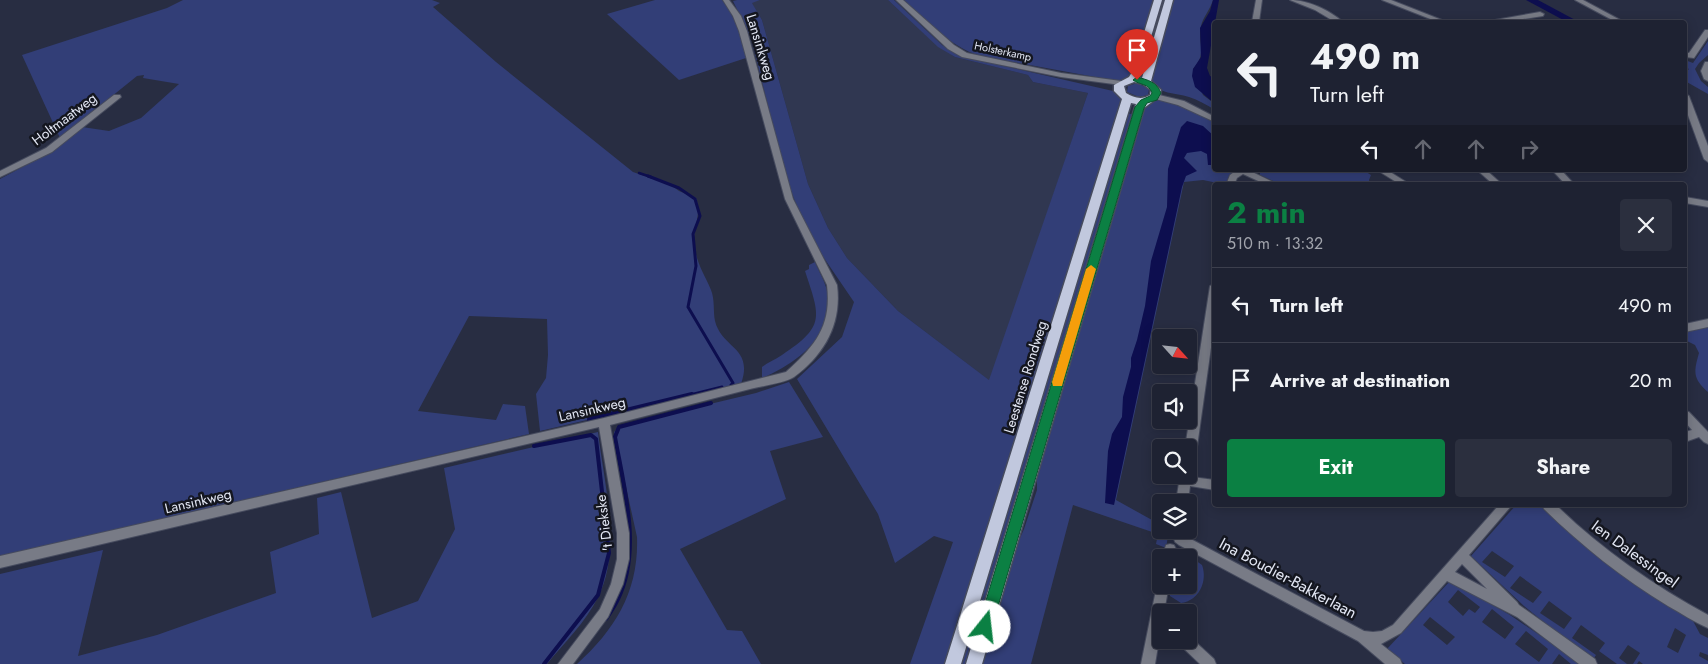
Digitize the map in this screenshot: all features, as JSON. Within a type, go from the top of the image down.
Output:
[{"type":"main road","points":[[1122,91],[1133,80],[1158,0]]},
{"type":"main road","points":[[1152,96],[1146,82],[1169,0]]},
{"type":"main road","points":[[1133,80],[1146,82]]},
{"type":"main road","points":[[1122,91],[1152,96]]},
{"type":"main road","name":"Leestense Rondweg","points":[[953,664],[1122,91]]},
{"type":"main road","points":[[974,664],[1139,107],[1152,96]]},
{"type":"street","name":"Lansinkweg","points":[[0,562],[604,422],[789,375],[814,350],[825,334],[834,315],[832,285],[789,199],[743,31],[737,16],[726,0]]},
{"type":"street","name":"Holsterkamp","points":[[899,0],[951,47],[965,55],[1061,75],[1122,91]]},
{"type":"street","points":[[1255,20],[1259,0]]},
{"type":"street","points":[[1293,0],[1317,9],[1336,20]]},
{"type":"street","points":[[1385,0],[1400,2],[1439,20]]},
{"type":"street","points":[[1578,0],[1616,20]]},
{"type":"street","points":[[1506,20],[1540,14]]},
{"type":"street","points":[[1687,55],[1691,56],[1708,32]]},
{"type":"street","points":[[1708,64],[1705,71],[1708,79]]},
{"type":"street","points":[[1152,96],[1186,100],[1212,113]]},
{"type":"street","points":[[1152,96],[1181,103],[1212,118]]},
{"type":"street","name":"Holtmaatweg","points":[[0,174],[49,150],[117,97]]},
{"type":"street","points":[[1687,102],[1708,157]]},
{"type":"street","points":[[1687,119],[1696,122]]},
{"type":"street","points":[[1232,182],[1239,172]]},
{"type":"street","points":[[1246,172],[1268,182]]},
{"type":"street","points":[[1384,172],[1401,182]]},
{"type":"street","points":[[1483,172],[1495,182]]},
{"type":"street","points":[[1558,172],[1568,182]]},
{"type":"street","points":[[1687,200],[1708,204]]},
{"type":"street","points":[[1687,328],[1708,323]]},
{"type":"street","points":[[1193,439],[1212,329]]},
{"type":"street","points":[[1687,417],[1704,436]]},
{"type":"street","name":"'t Diekske","points":[[564,664],[604,613],[617,584],[623,559],[623,533],[604,422]]},
{"type":"street","points":[[1687,437],[1704,436]]},
{"type":"street","points":[[1197,480],[1212,483]]},
{"type":"street","points":[[1363,637],[1383,638],[1397,629],[1504,507]]},
{"type":"street","name":"Ien Dalessingel","points":[[1550,507],[1578,533],[1636,577],[1708,622]]},
{"type":"street","name":"Ina Boudier-Bakkerlaan","points":[[1180,539],[1363,637],[1395,664]]},
{"type":"street","points":[[1462,556],[1521,613],[1590,664]]},
{"type":"street","points":[[1446,574],[1521,613]]},
{"type":"street","points":[[1148,664],[1152,648]]},
{"type":"street","points":[[1193,649],[1209,664]]},
{"type":"shaded area","points":[[183,0],[432,0],[440,3],[433,7],[496,62],[633,172],[671,185],[679,191],[696,198],[698,215],[694,243],[697,256],[712,294],[715,321],[719,330],[736,349],[743,362],[744,372],[741,384],[540,431],[536,394],[546,378],[548,355],[547,319],[469,316],[418,411],[496,420],[503,404],[525,406],[529,434],[0,556],[0,179],[49,153],[82,127],[109,131],[141,118],[179,84],[143,78],[144,75],[137,76],[60,138],[22,55],[167,8]]},
{"type":"shaded area","points":[[655,0],[722,0],[737,28],[746,58],[679,80],[607,14]]},
{"type":"shaded area","points":[[760,0],[888,0],[938,46],[955,57],[1028,75],[1033,82],[1088,93],[990,381],[898,311],[847,258],[828,228],[808,184],[762,20],[751,2]]},
{"type":"shaded area","points":[[760,0],[752,3],[762,20],[808,184],[828,228],[847,258],[898,311],[989,380],[1088,93],[1033,82],[1028,75],[955,57],[938,47],[888,0],[894,0],[942,45],[960,56],[1113,91],[1125,100],[947,664],[910,664],[953,542],[934,536],[895,563],[878,514],[797,379],[842,337],[854,302],[809,236],[787,181],[751,38],[733,1]]},
{"type":"shaded area","points":[[904,0],[1154,0],[1131,77],[1117,81],[980,56],[948,40]]},
{"type":"shaded area","points":[[1172,0],[1213,0],[1201,26],[1201,53],[1193,69],[1203,95],[1212,102],[1212,108],[1184,95],[1163,91],[1151,79]]},
{"type":"shaded area","points":[[1213,0],[1219,0],[1215,20],[1212,20],[1212,40],[1207,68],[1212,77],[1212,101],[1195,87],[1192,76],[1193,69],[1201,57],[1200,28],[1210,11]]},
{"type":"shaded area","points":[[1526,0],[1538,0],[1575,20],[1563,20]]},
{"type":"shaded area","points":[[1708,41],[1708,55],[1695,69],[1701,81],[1708,87],[1708,94],[1687,82],[1687,71],[1689,69],[1687,68],[1687,61],[1693,63]]},
{"type":"shaded area","points":[[1137,83],[1149,89],[1148,95],[1139,97],[1127,92],[1128,86]]},
{"type":"shaded area","points":[[1159,100],[1181,105],[1212,120],[1212,172],[1233,172],[1228,182],[1203,180],[1184,182],[1116,500],[1152,520],[1152,532],[1073,505],[1031,664],[979,664],[1009,563],[1024,529],[1037,490],[1037,467],[1142,112],[1146,104]]},
{"type":"shaded area","points":[[1127,113],[1134,115],[969,664],[958,664]]},
{"type":"shaded area","points":[[1187,121],[1203,126],[1212,134],[1212,165],[1208,165],[1207,154],[1201,151],[1187,153],[1184,158],[1197,171],[1186,176],[1182,187],[1114,505],[1105,503],[1108,451],[1112,434],[1122,417],[1123,397],[1145,306],[1151,261],[1167,207],[1168,169],[1181,127]]},
{"type":"shaded area","points":[[1366,172],[1371,175],[1369,182],[1275,182],[1260,175],[1260,173]]},
{"type":"shaded area","points":[[815,262],[827,291],[828,307],[826,321],[820,334],[800,356],[788,365],[762,378],[762,367],[796,345],[813,328],[816,310],[805,271],[809,269],[809,265]]},
{"type":"shaded area","points":[[1708,326],[1708,392],[1699,383],[1697,378],[1695,370],[1699,353],[1695,345],[1687,341],[1687,331]]},
{"type":"shaded area","points":[[789,382],[823,437],[770,451],[786,499],[680,549],[727,630],[742,631],[761,664],[577,664],[591,651],[614,622],[629,591],[637,556],[637,537],[614,432],[622,425],[756,393]]},
{"type":"shaded area","points":[[598,432],[609,516],[609,559],[605,579],[598,597],[587,615],[547,664],[0,664],[0,574],[103,550],[78,656],[157,635],[276,593],[270,552],[319,534],[317,498],[341,492],[372,618],[418,601],[455,529],[444,468]]},
{"type":"shaded area","points":[[1514,507],[1541,507],[1607,564],[1693,621],[1700,634],[1708,638],[1708,655],[1700,652],[1699,656],[1708,661],[1708,664],[1643,664],[1639,661],[1637,664],[1633,664],[1640,653],[1628,645],[1619,658],[1627,664],[1617,664],[1599,651],[1605,643],[1581,625],[1572,638],[1596,655],[1592,661],[1524,606],[1471,556]],"holes":[[[1492,551],[1514,566],[1505,577],[1482,562]],[[1520,576],[1542,592],[1533,603],[1510,588]],[[1549,601],[1572,618],[1564,629],[1540,613]],[[1675,628],[1686,635],[1678,653],[1667,647]]]},
{"type":"shaded area","points":[[1157,539],[1168,539],[1166,548],[1156,544]]},
{"type":"shaded area","points":[[1197,561],[1202,565],[1204,571],[1203,584],[1197,594]]},
{"type":"shaded area","points":[[1450,581],[1510,615],[1582,664],[1571,664],[1559,654],[1552,664],[1405,664],[1387,649]],"holes":[[[1458,590],[1480,607],[1475,613],[1469,609],[1463,616],[1448,602]],[[1492,609],[1514,627],[1505,639],[1482,622]],[[1430,617],[1455,637],[1447,645],[1423,625]],[[1526,631],[1548,649],[1539,662],[1515,644]]]},
{"type":"shaded area","points":[[1170,594],[1197,594],[1193,598],[1181,603]]},
{"type":"waterway","points":[[639,173],[648,176]]},
{"type":"waterway","points":[[648,176],[679,188],[695,199],[700,216],[693,234],[696,266],[688,307],[733,383],[731,385]]},
{"type":"waterway","points":[[686,396],[722,387]]},
{"type":"waterway","points":[[589,421],[589,419],[692,394]]},
{"type":"waterway","points":[[606,619],[618,599],[625,580],[629,560],[629,519],[615,437],[619,427],[711,403]]},
{"type":"waterway","points":[[534,446],[591,435],[596,439],[609,553],[598,595],[544,664]]},
{"type":"slow traffic","points":[[1058,382],[1091,269]]},
{"type":"route","points":[[985,627],[1139,107],[1156,96],[1155,88],[1150,84],[1137,80]]}]
